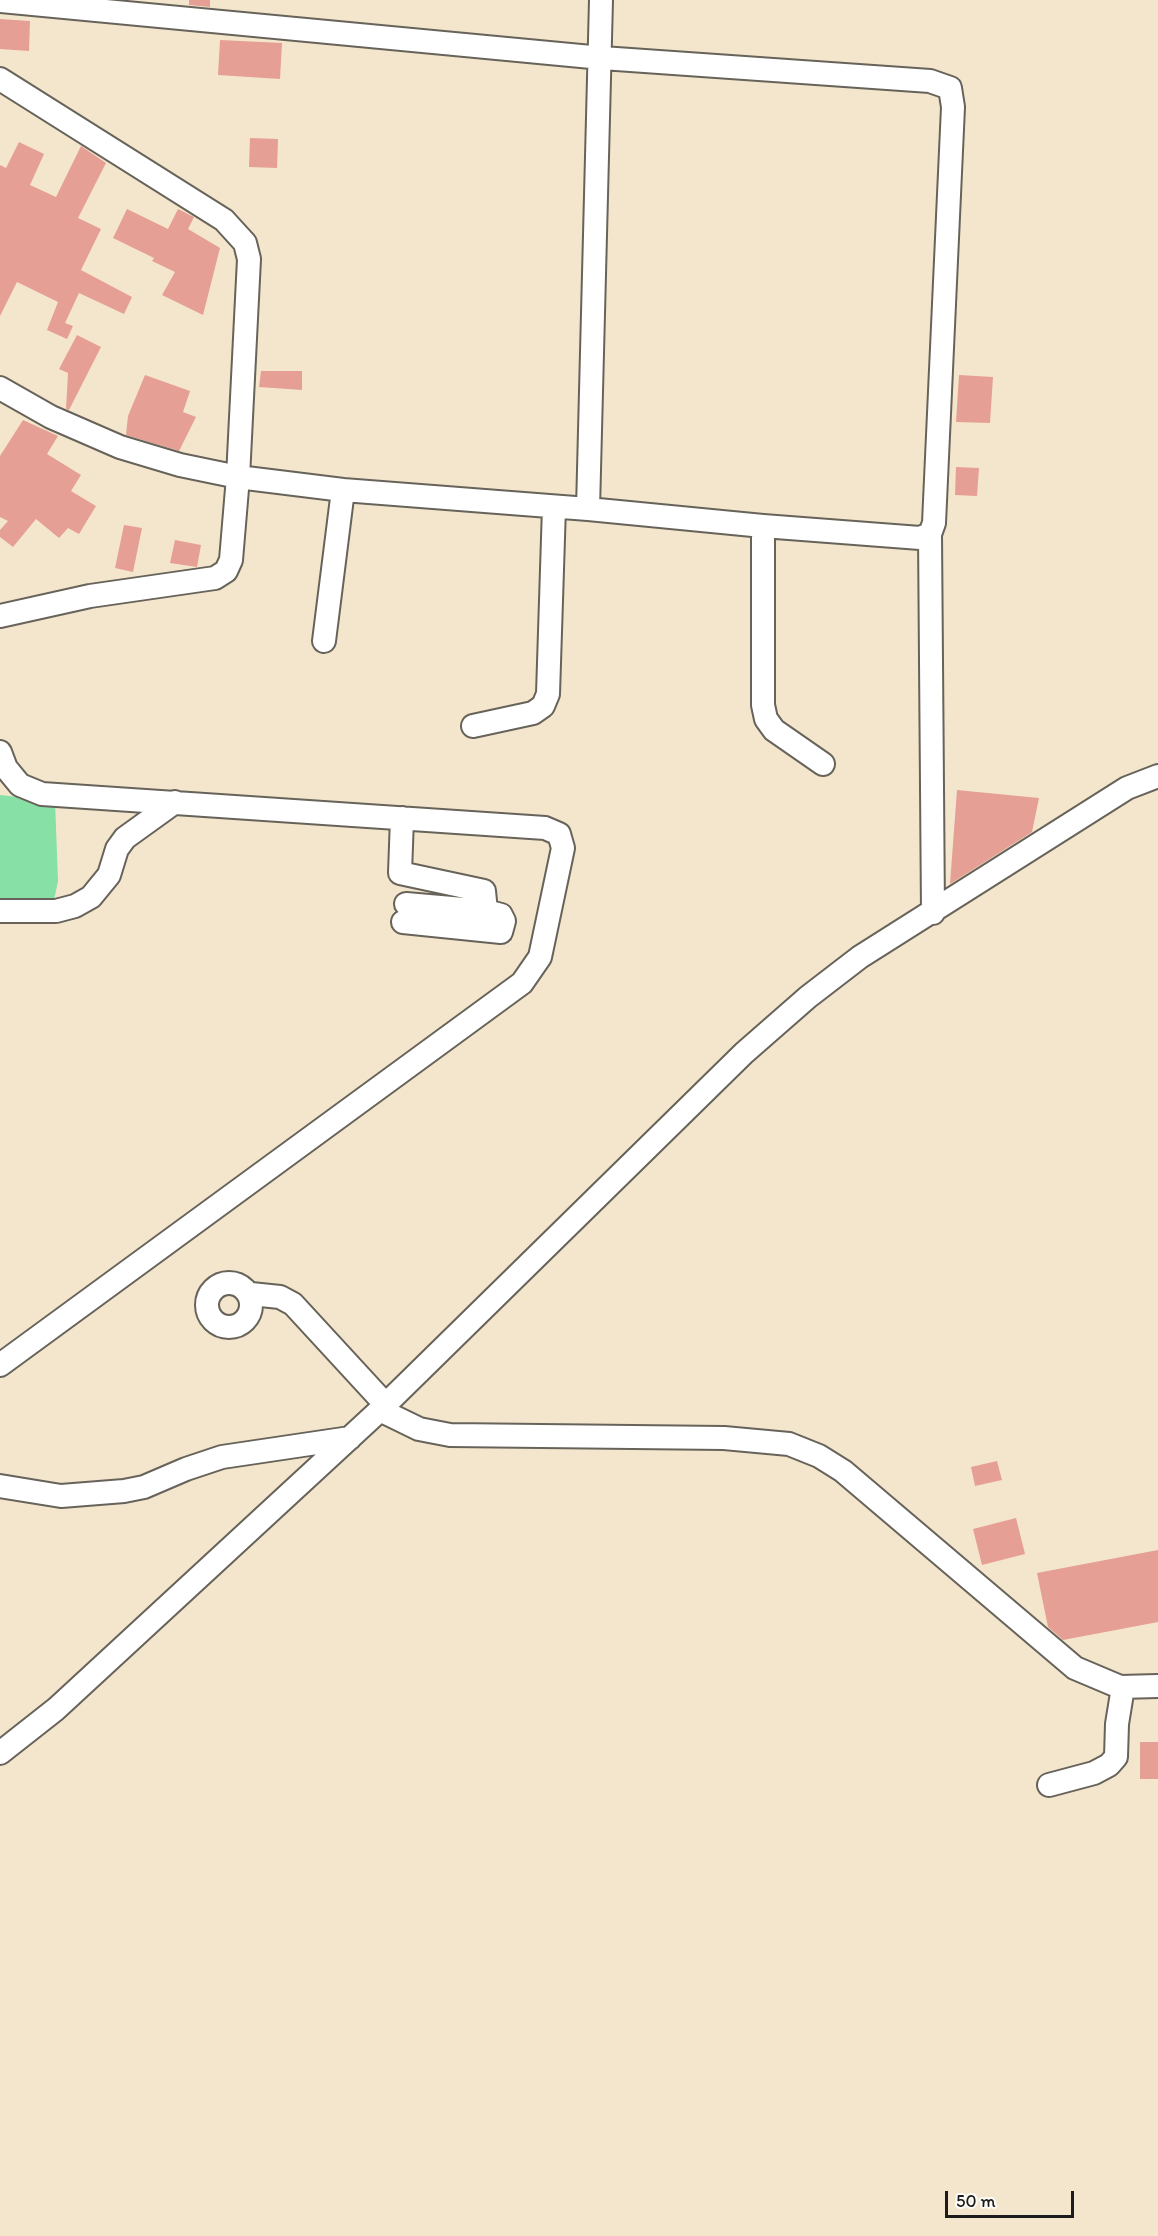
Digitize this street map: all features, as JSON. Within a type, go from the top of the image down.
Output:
[{"type":"street","points":[[588,509],[602,0]]},
{"type":"street","points":[[0,1],[602,58],[930,81],[950,88],[953,106],[934,523],[930,534],[933,913]]},
{"type":"street","points":[[0,79],[224,220],[245,243],[249,259],[238,477],[231,560],[226,571],[215,578],[90,596],[0,616]]},
{"type":"street","points":[[0,388],[51,417],[120,447],[180,465],[238,477],[344,490],[588,509],[763,526],[920,538],[930,534]]},
{"type":"street","points":[[324,641],[344,490]]},
{"type":"street","points":[[473,726],[533,713],[543,706],[548,694],[554,507]]},
{"type":"street","points":[[763,526],[763,705],[766,719],[774,730],[823,764]]},
{"type":"street","points":[[0,753],[6,768],[20,785],[42,794],[545,828],[560,834],[563,848],[540,957],[522,983],[0,1365]]},
{"type":"street","points":[[0,1754],[56,1709],[350,1438],[744,1053],[808,997],[860,957],[933,913],[1127,788],[1158,777]]},
{"type":"street","points":[[0,911],[56,911],[75,906],[92,897],[109,875],[117,849],[125,838],[175,802]]},
{"type":"street","points":[[402,818],[400,873],[484,891],[486,911],[504,917],[502,932],[404,913]]},
{"type":"street","points":[[251,1294],[280,1297],[293,1304],[383,1407],[419,1429],[450,1435],[759,1440],[789,1444],[806,1450],[843,1471],[1074,1668],[1099,1680],[1123,1687],[1158,1686]]},
{"type":"street","points":[[0,1486],[61,1496],[124,1491],[144,1487],[222,1457],[350,1438]]},
{"type":"street","points":[[1049,1785],[1094,1773],[1109,1765],[1116,1757],[1117,1724],[1123,1687]]},
{"type":"green space","points":[[0,795],[55,801],[58,881],[54,900],[0,902]]},
{"type":"building","points":[[189,0],[210,0],[210,7],[189,5]]},
{"type":"building","points":[[0,19],[30,21],[29,51],[0,49]]},
{"type":"building","points":[[220,40],[282,43],[280,79],[218,75]]},
{"type":"building","points":[[250,138],[278,139],[277,168],[249,167]]},
{"type":"building","points":[[19,142],[44,154],[30,185],[56,197],[81,146],[106,163],[78,218],[101,229],[81,270],[132,297],[124,314],[79,293],[65,323],[73,326],[67,339],[47,330],[58,302],[17,282],[0,316],[0,165],[6,168]]},
{"type":"building","points":[[127,209],[168,229],[178,209],[194,217],[188,229],[220,248],[203,315],[162,295],[175,272],[152,261],[154,258],[113,238]]},
{"type":"building","points":[[77,335],[101,347],[69,410],[66,409],[68,373],[59,369]]},
{"type":"building","points":[[261,371],[302,371],[302,390],[259,387]]},
{"type":"building","points":[[145,375],[190,391],[183,412],[196,417],[179,451],[126,435],[128,416]]},
{"type":"building","points":[[959,375],[993,377],[990,423],[956,422]]},
{"type":"building","points":[[23,420],[58,436],[47,454],[81,475],[71,491],[96,506],[79,534],[68,528],[59,538],[36,519],[13,547],[0,537],[0,530],[8,521],[0,517],[0,456]]},
{"type":"building","points":[[956,467],[979,468],[977,496],[955,495]]},
{"type":"building","points":[[124,525],[142,528],[133,572],[115,568]]},
{"type":"building","points":[[175,540],[201,545],[197,567],[170,563]]},
{"type":"building","points":[[957,790],[1039,798],[1032,832],[950,884]]},
{"type":"building","points":[[997,1461],[1002,1480],[975,1486],[971,1467]]},
{"type":"building","points":[[1016,1518],[1025,1554],[982,1565],[973,1529]]},
{"type":"building","points":[[1158,1550],[1158,1622],[1063,1640],[1048,1627],[1037,1573]]},
{"type":"building","points":[[1140,1742],[1158,1742],[1158,1779],[1140,1779]]}]
